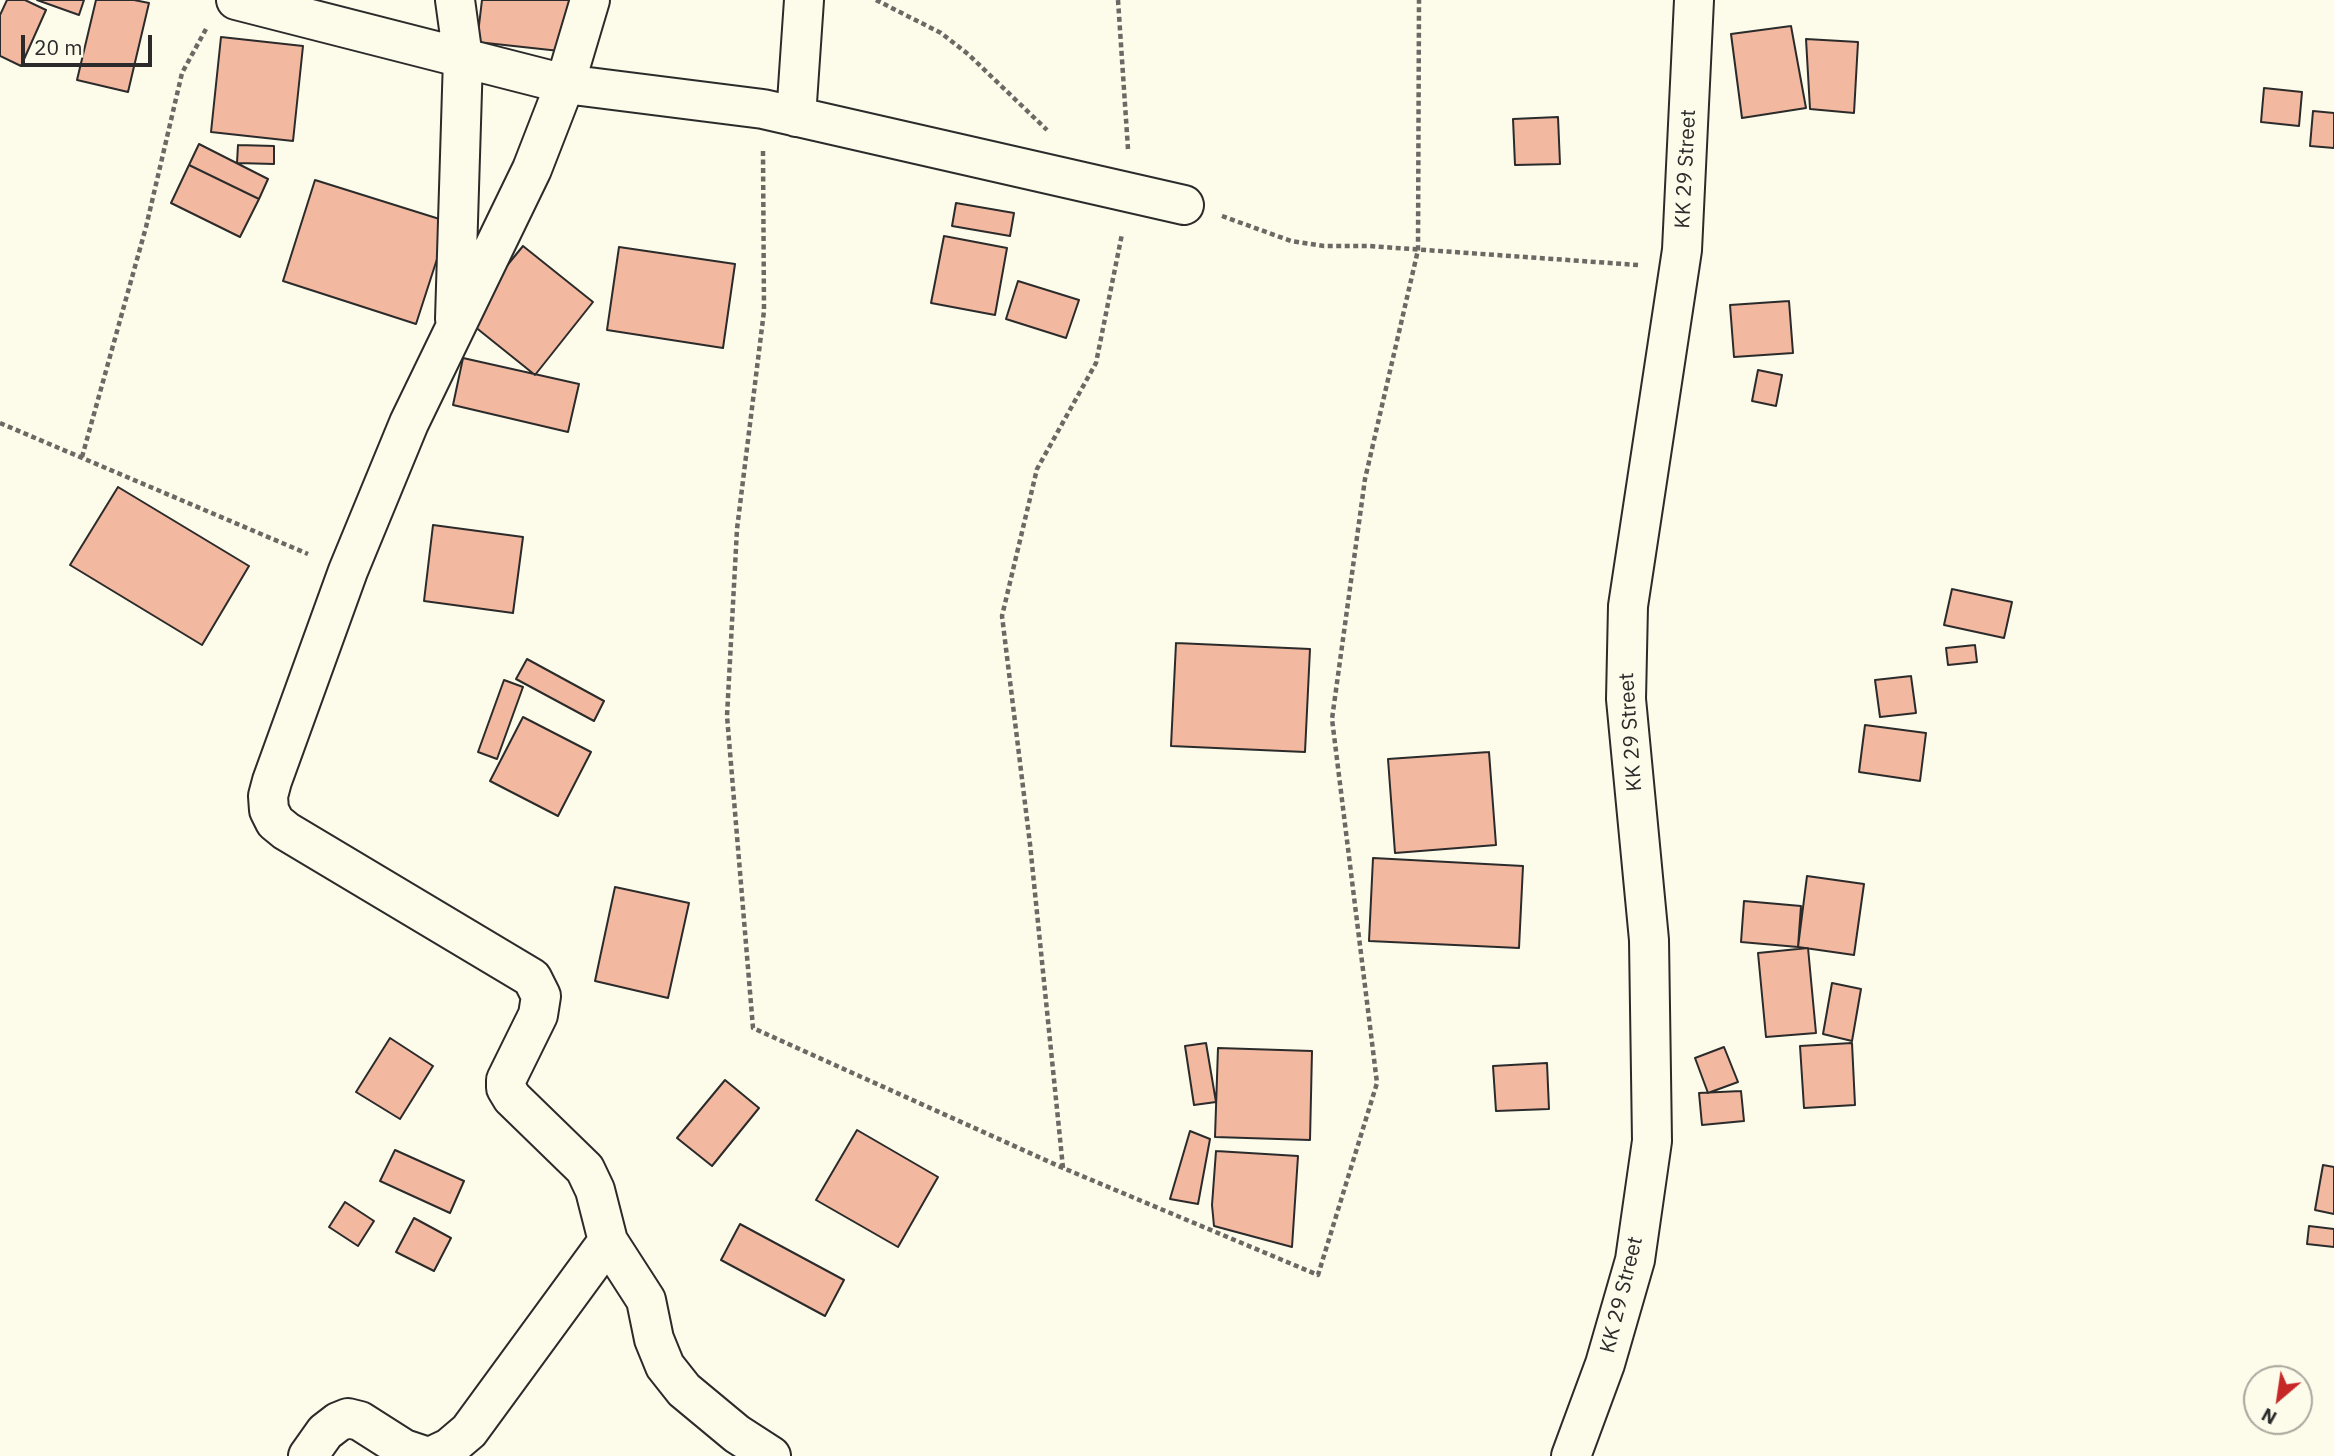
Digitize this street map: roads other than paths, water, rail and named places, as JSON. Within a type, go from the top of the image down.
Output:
[{"type":"street","points":[[455,0],[463,58],[455,332]]},
{"type":"street","points":[[590,0],[565,84],[532,169],[409,423],[348,571],[272,781],[268,796],[269,810],[275,822],[286,831],[532,978],[541,996],[538,1015],[506,1080],[506,1088],[512,1098],[585,1169],[595,1190],[608,1241],[646,1300],[654,1339],[665,1366],[684,1390],[737,1434],[771,1456]]},
{"type":"street","points":[[780,113],[804,0]]},
{"type":"street","name":"KK 29 Street","points":[[1570,1456],[1605,1364],[1635,1260],[1651,1141],[1649,940],[1626,699],[1628,606],[1680,268],[1694,0]]},
{"type":"street","points":[[223,12],[463,58],[565,84],[780,113],[1184,205]]},
{"type":"street","points":[[432,1456],[449,1448],[470,1432],[608,1241]]},
{"type":"street","points":[[308,1456],[325,1432],[348,1418],[360,1421],[404,1449],[425,1456]]}]
